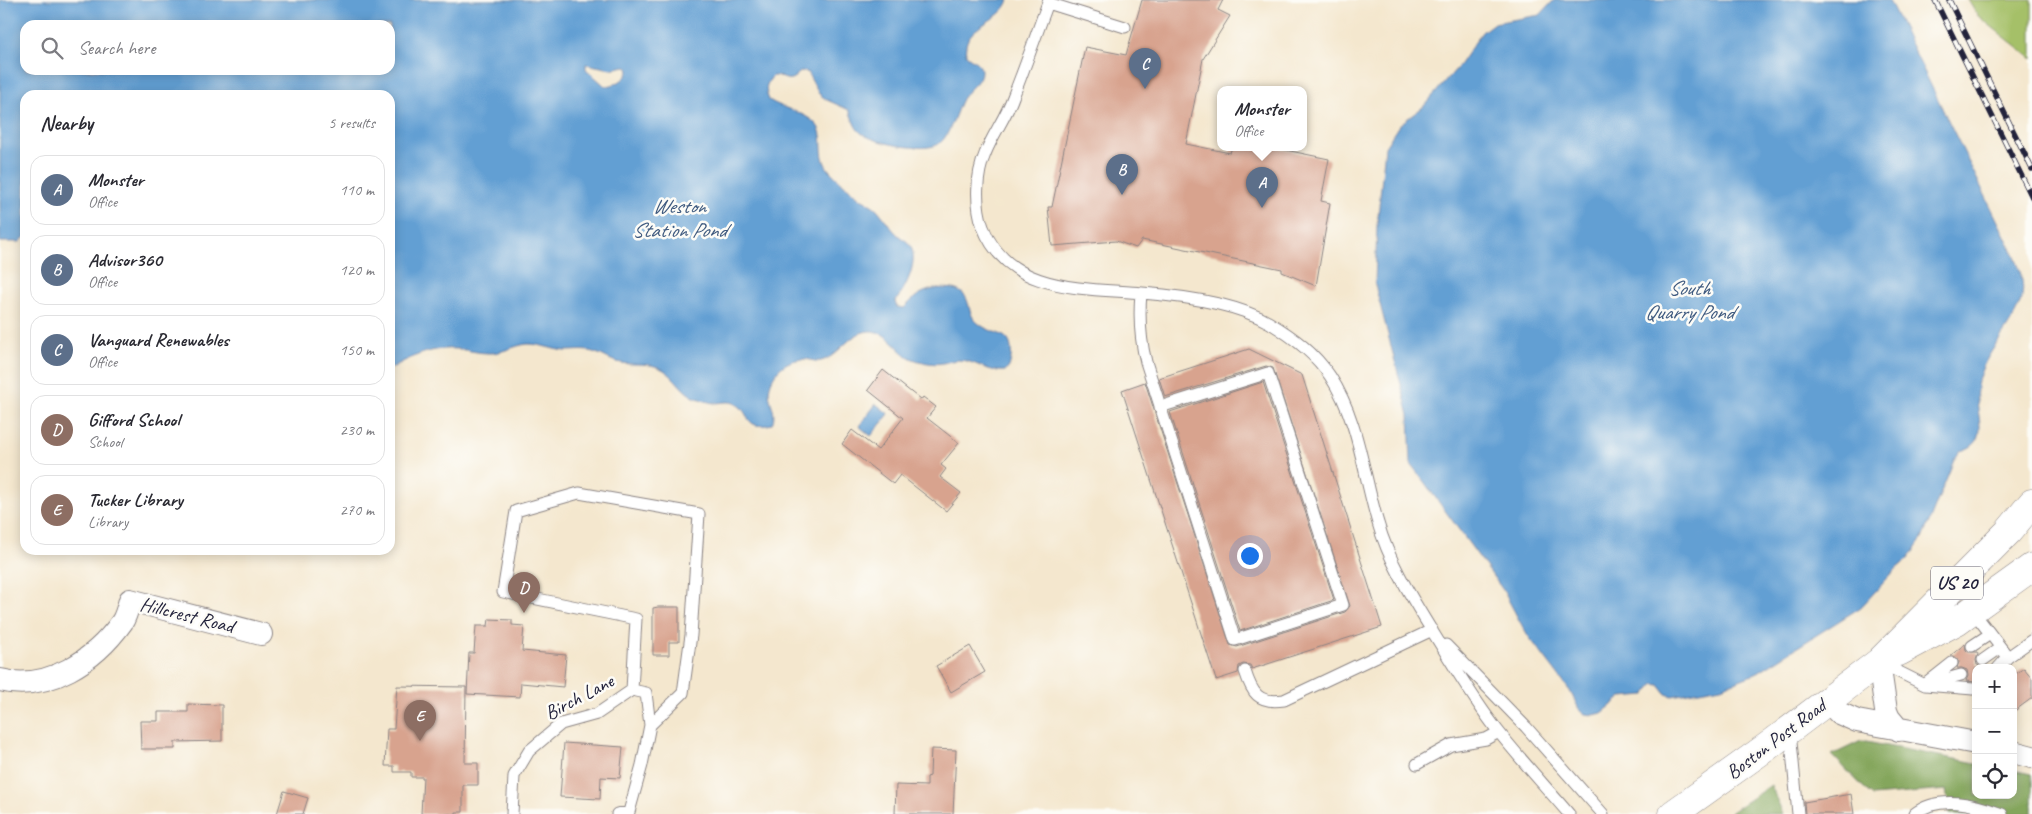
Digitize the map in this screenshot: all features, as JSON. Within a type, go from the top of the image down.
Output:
[{"type":"main road","name":"Boston Post Road","points":[[1672,814],[1879,662],[2008,532],[2032,503]]},
{"type":"main road","name":"Boston Post Road","points":[[1879,662],[1928,638],[1972,610],[2032,567]]},
{"type":"street","name":"Hillcrest Road","points":[[0,680],[14,684],[41,681],[77,667],[98,649],[122,621],[130,600],[261,634]]},
{"type":"street","points":[[1879,662],[1886,711],[1899,730]]},
{"type":"street","points":[[1826,701],[1847,718],[1899,730],[1972,742]]},
{"type":"street","points":[[2017,753],[2032,757]]},
{"type":"lane","points":[[1126,28],[1048,2],[1012,100],[984,155],[978,191],[979,210],[983,227],[1001,256],[1015,268],[1033,277],[1076,289],[1183,298],[1240,311],[1266,321],[1290,336],[1312,354],[1330,375],[1344,402],[1354,428],[1377,522],[1388,554],[1408,592],[1484,713],[1569,814]]},
{"type":"lane","points":[[1141,293],[1142,344],[1160,407],[1235,640],[1343,605],[1268,372],[1160,407]]},
{"type":"lane","points":[[632,690],[636,619],[503,592],[516,511],[579,493],[699,514],[691,635],[683,693],[650,725]]},
{"type":"lane","points":[[1972,610],[2004,652]]},
{"type":"lane","points":[[1245,671],[1256,695],[1269,701],[1284,700],[1432,630]]},
{"type":"lane","points":[[1432,630],[1526,727],[1603,814]]},
{"type":"lane","points":[[1972,646],[1990,634]]},
{"type":"lane","points":[[1983,660],[2032,640]]},
{"type":"lane","points":[[2000,664],[2004,652]]},
{"type":"lane","points":[[1879,662],[1925,685],[1972,689]]},
{"type":"lane","points":[[1925,685],[1952,663]]},
{"type":"lane","points":[[1925,685],[1961,675]]},
{"type":"lane","name":"Birch Lane","points":[[512,814],[514,776],[529,751],[561,724],[596,714],[632,690],[646,693],[650,725],[642,765],[629,812],[617,814]]},
{"type":"lane","points":[[1790,729],[1798,814]]},
{"type":"lane","points":[[1417,764],[1450,745],[1486,739],[1499,732]]},
{"type":"lane","points":[[1914,814],[1930,805],[1950,802],[1974,805],[2002,814]]},
{"type":"green space","points":[[1968,0],[2032,0],[2032,59],[1977,15]]},
{"type":"green space","points":[[1861,741],[1972,762],[1972,799],[2017,799],[2017,771],[2032,774],[2032,814],[1950,814],[1946,790],[1872,796],[1832,755]]},
{"type":"green space","points":[[1771,785],[1783,814],[1728,814]]},
{"type":"water","name":"Weston Station Pond","points":[[0,0],[1009,0],[1005,8],[975,30],[969,37],[966,45],[966,55],[979,65],[981,74],[977,82],[962,99],[944,139],[933,146],[899,146],[865,135],[856,127],[849,110],[827,100],[819,94],[807,72],[802,71],[794,78],[789,79],[773,76],[767,84],[766,90],[769,100],[806,116],[816,124],[821,134],[823,159],[830,171],[861,199],[877,209],[896,233],[911,247],[913,263],[903,291],[895,302],[897,307],[904,308],[919,294],[933,289],[947,288],[959,291],[967,300],[975,320],[984,327],[1002,335],[1009,342],[1011,358],[1009,367],[1005,371],[992,370],[970,362],[956,360],[939,364],[921,362],[909,357],[881,334],[869,331],[855,336],[828,358],[819,361],[797,360],[789,362],[782,367],[776,373],[769,389],[774,418],[772,424],[763,426],[752,423],[736,404],[728,402],[714,403],[692,396],[668,373],[658,367],[617,362],[588,351],[566,351],[528,344],[493,353],[440,349],[414,356],[395,366],[395,90],[20,90],[20,242],[0,242]],"holes":[[[586,64],[611,69],[625,66],[629,69],[626,76],[620,81],[605,86],[586,69]]]},
{"type":"water","name":"South Quarry Pond","points":[[1554,0],[1889,0],[2013,252],[2023,288],[2016,313],[1993,349],[1980,374],[1977,387],[1980,425],[1978,438],[1969,448],[1960,451],[1954,460],[1922,539],[1908,559],[1897,568],[1861,607],[1755,674],[1721,687],[1672,696],[1666,694],[1659,685],[1654,684],[1645,695],[1622,697],[1602,713],[1594,715],[1585,714],[1579,709],[1570,691],[1526,633],[1503,590],[1411,464],[1409,415],[1375,285],[1377,226],[1385,147],[1399,125],[1423,107],[1458,67],[1482,32],[1494,23],[1540,15]]},
{"type":"water","points":[[876,404],[889,414],[871,436],[859,426]]},
{"type":"building","points":[[1142,0],[1223,0],[1218,10],[1230,16],[1203,59],[1186,144],[1230,153],[1231,151],[1290,151],[1329,159],[1321,201],[1330,203],[1316,286],[1282,272],[1282,269],[1142,240],[1136,248],[1116,241],[1052,246],[1048,207],[1052,207],[1085,47],[1126,55]]},
{"type":"building","points":[[1249,349],[1302,375],[1382,627],[1252,669],[1250,665],[1243,664],[1239,666],[1238,673],[1216,680],[1122,390],[1145,382],[1230,645],[1237,647],[1345,612],[1350,606],[1273,368],[1266,366],[1165,397],[1159,378]]},
{"type":"building","points":[[883,370],[921,400],[923,397],[936,407],[927,418],[959,443],[941,465],[946,469],[940,477],[961,493],[946,511],[900,475],[893,484],[842,444],[852,430],[878,450],[903,418],[868,390]]},
{"type":"building","points":[[1263,382],[1334,600],[1240,631],[1170,412]]},
{"type":"building","points":[[679,607],[679,642],[669,642],[669,655],[653,655],[653,608]]},
{"type":"building","points":[[489,619],[512,620],[512,625],[524,626],[522,651],[566,655],[563,687],[521,683],[520,697],[467,694],[469,653],[474,653],[476,626],[488,626]]},
{"type":"building","points":[[1965,644],[1968,652],[1977,652],[1977,664],[1972,664],[1972,682],[1966,681],[1968,676],[1967,670],[1957,668],[1958,659],[1950,656]]},
{"type":"building","points":[[970,646],[985,672],[951,692],[936,666]]},
{"type":"building","points":[[2024,668],[2032,678],[2032,698],[2017,709],[2017,709],[2017,673]]},
{"type":"building","points":[[397,686],[466,687],[465,763],[478,763],[478,785],[463,785],[463,812],[456,812],[456,814],[421,814],[423,777],[411,777],[411,772],[394,772],[394,766],[385,766],[387,729],[394,729]]},
{"type":"building","points":[[188,704],[222,705],[222,741],[175,742],[175,749],[141,749],[140,721],[158,721],[158,712],[188,712]]},
{"type":"building","points":[[564,743],[623,747],[620,778],[601,777],[600,799],[560,797]]},
{"type":"building","points":[[931,749],[956,750],[953,814],[895,814],[896,785],[927,786],[927,777],[930,776]]},
{"type":"building","points":[[284,791],[308,798],[303,814],[277,814]]},
{"type":"building","points":[[1851,794],[1854,814],[1805,814],[1804,802]]},
{"type":"railway","points":[[1935,0],[2032,197]]},
{"type":"railway","points":[[1949,0],[2032,169]]},
{"type":"place","name":"Vanguard Renewables","points":[[1145,89]]},
{"type":"place","name":"Advisor360","points":[[1122,195]]},
{"type":"place","name":"Monster","points":[[1262,208]]},
{"type":"place","name":"Gifford School","points":[[524,613]]},
{"type":"place","name":"Tucker Library","points":[[420,741]]}]
